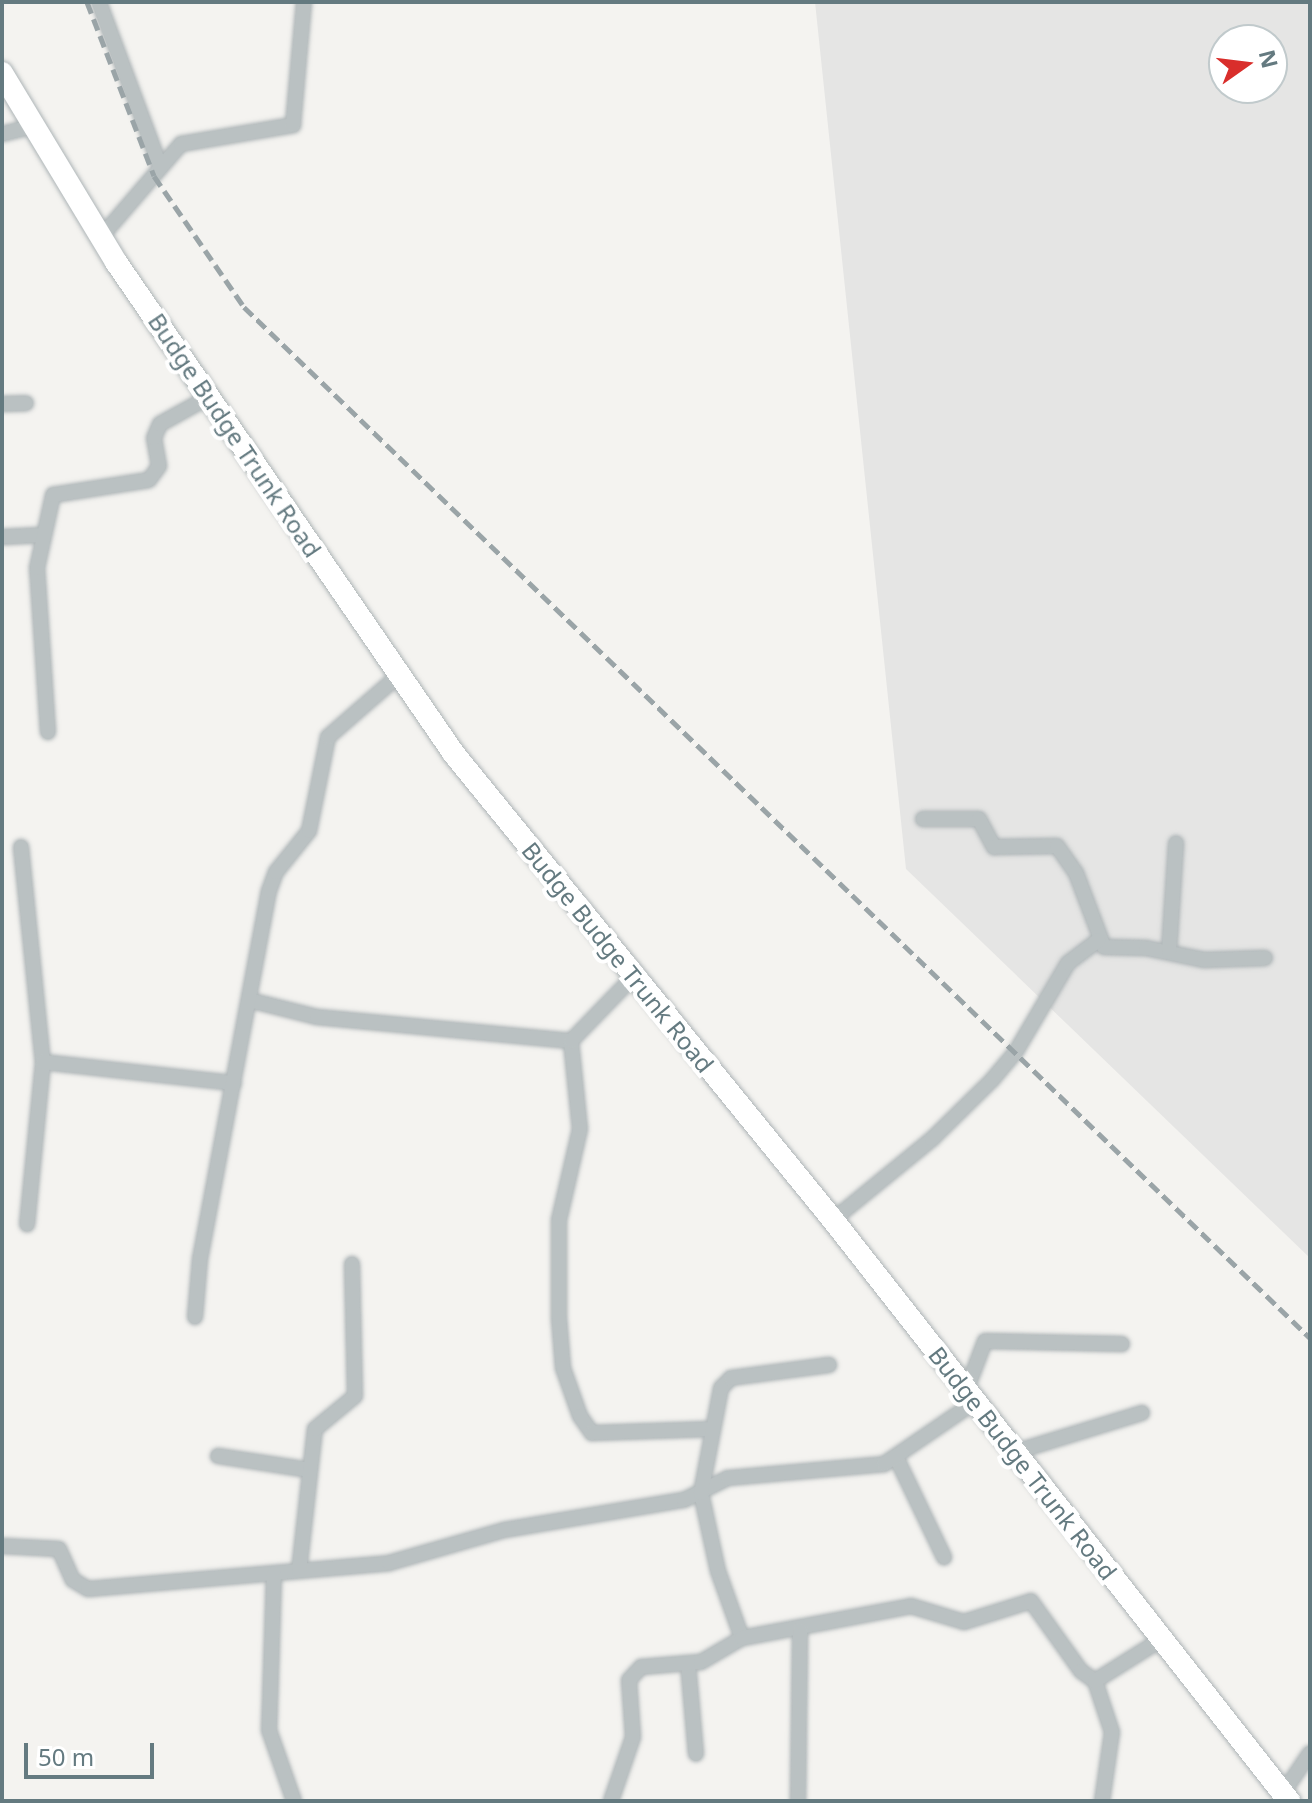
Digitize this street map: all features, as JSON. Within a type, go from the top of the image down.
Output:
[{"type":"main road","name":"Budge Budge Trunk Road","points":[[2,73],[101,237],[454,754],[833,1220],[1286,1797]]},
{"type":"street","points":[[99,2],[160,166]]},
{"type":"street","points":[[101,237],[160,166],[190,139],[293,125],[304,2]]},
{"type":"street","points":[[2,134],[34,126]]},
{"type":"street","points":[[48,732],[37,600],[42,535],[48,505],[58,491],[149,480],[157,474],[156,430],[209,397]]},
{"type":"street","points":[[2,404],[26,403]]},
{"type":"street","points":[[2,537],[42,535]]},
{"type":"street","points":[[195,1317],[200,1259],[269,891],[276,872],[309,831],[328,737],[399,675]]},
{"type":"street","points":[[923,819],[979,819],[994,847],[1057,846],[1076,873],[1098,940],[1114,949],[1169,952],[1204,960],[1265,958]]},
{"type":"street","points":[[1169,952],[1176,843]]},
{"type":"street","points":[[21,847],[43,1062],[27,1224]]},
{"type":"street","points":[[833,1220],[932,1139],[992,1080],[1015,1053],[1068,963],[1098,940]]},
{"type":"street","points":[[634,976],[571,1041],[580,1129],[559,1220],[559,1318],[563,1368],[580,1416],[592,1433],[712,1429]]},
{"type":"street","points":[[249,1000],[317,1017],[571,1041]]},
{"type":"street","points":[[43,1062],[234,1083]]},
{"type":"street","points":[[299,1571],[309,1470],[319,1423],[355,1396],[352,1264]]},
{"type":"street","points":[[2,1546],[59,1549],[73,1580],[88,1589],[389,1563],[504,1530],[701,1493],[728,1478],[871,1467],[897,1459],[971,1396],[985,1341],[1122,1344]]},
{"type":"street","points":[[742,1638],[715,1561],[701,1493],[712,1429],[725,1381],[829,1365]]},
{"type":"street","points":[[1015,1452],[1142,1413]]},
{"type":"street","points":[[218,1456],[309,1470]]},
{"type":"street","points":[[897,1459],[944,1557]]},
{"type":"street","points":[[274,1574],[269,1730],[294,1801]]},
{"type":"street","points":[[611,1801],[633,1737],[629,1680],[641,1667],[711,1659],[742,1638],[800,1630],[911,1606],[964,1622],[1031,1601],[1047,1617],[1081,1671],[1095,1681],[1112,1732],[1102,1801]]},
{"type":"street","points":[[798,1801],[800,1630]]},
{"type":"street","points":[[1095,1681],[1162,1639]]},
{"type":"street","points":[[688,1663],[696,1754]]},
{"type":"street","points":[[1286,1797],[1310,1753]]},
{"type":"shaded area","points":[[815,2],[1310,2],[1310,1258],[906,869]]},
{"type":"railway","points":[[87,2],[154,176],[244,307],[1310,1338]]}]
